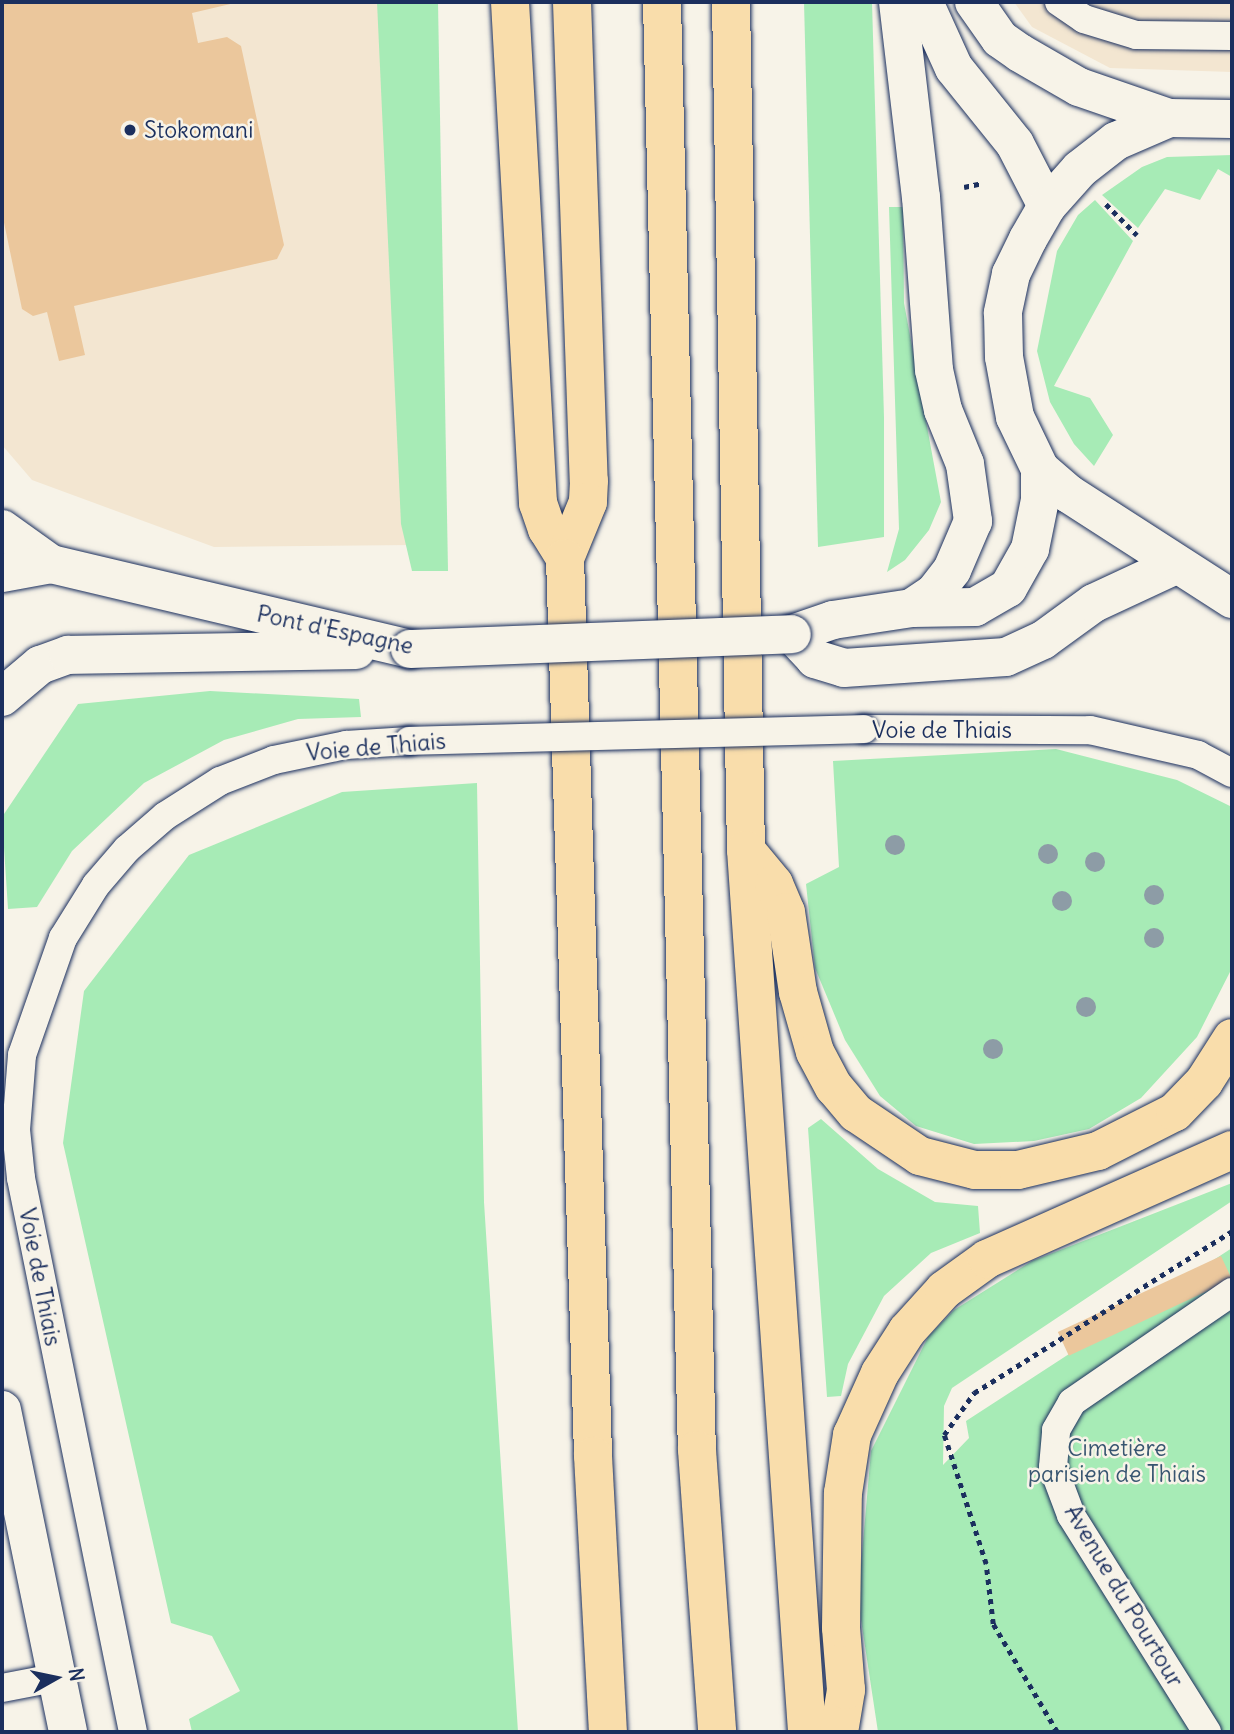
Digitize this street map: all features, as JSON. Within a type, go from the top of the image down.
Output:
[{"type":"highway","points":[[510,2],[538,503],[547,528],[565,558]]},
{"type":"highway","points":[[572,2],[589,502],[565,558],[593,1456],[608,1732]]},
{"type":"highway","points":[[662,2],[697,1436],[717,1732]]},
{"type":"highway","points":[[730,2],[746,850],[807,1732]]},
{"type":"highway","points":[[746,850],[774,884],[786,912],[798,992],[815,1052],[834,1087],[856,1113],[920,1156],[975,1170],[1018,1170],[1098,1151],[1175,1112],[1204,1082],[1232,1038]]},
{"type":"highway","points":[[839,1732],[846,1690],[841,1628],[843,1493],[852,1435],[880,1373],[907,1331],[944,1290],[987,1259],[1232,1150]]},
{"type":"street","points":[[898,2],[921,197],[933,370],[972,498],[972,521],[965,547],[934,593],[912,608]]},
{"type":"street","points":[[924,2],[954,68],[1015,144],[1047,206]]},
{"type":"street","points":[[974,2],[1000,39],[1079,87],[1169,118],[1232,119]]},
{"type":"street","points":[[1169,118],[1116,141],[1080,169],[1047,206],[1011,274],[1003,313],[1004,357],[1015,417],[1040,469],[1176,565],[1232,599]]},
{"type":"street","name":"Pont d'Espagne","points":[[51,564],[410,649],[792,634],[854,618],[912,608],[975,607],[1008,588],[1030,549],[1040,500],[1040,469]]},
{"type":"street","points":[[2,529],[51,564]]},
{"type":"street","points":[[2,573],[51,564]]},
{"type":"street","points":[[792,634],[815,659],[830,666],[860,668],[1006,657],[1042,640],[1094,603],[1176,565]]},
{"type":"street","points":[[2,697],[40,665],[68,655],[410,649]]},
{"type":"street","points":[[2,659],[40,665]]},
{"type":"street","points":[[2,1410],[54,1678],[68,1732]]},
{"type":"lane","points":[[1059,2],[1084,19],[1136,35],[1232,36]]},
{"type":"lane","name":"Voie de Thiais","points":[[133,1732],[21,1178],[16,1130],[22,1055],[62,938],[96,885],[127,849],[165,816],[220,781],[274,760],[346,745],[864,729],[1090,730],[1198,755],[1232,773]]},
{"type":"lane","name":"Avenue du Pourtour","points":[[1207,1732],[1071,1515],[1053,1467],[1056,1430],[1072,1402],[1232,1292]]},
{"type":"lane","points":[[2,1688],[54,1678]]},
{"type":"path","points":[[1098,196],[1137,235]]},
{"type":"shaded area","points":[[2,2],[399,2],[413,545],[214,547],[32,480],[2,445]]},
{"type":"shaded area","points":[[1014,2],[1232,2],[1232,72],[1110,68],[1032,27]]},
{"type":"green space","points":[[377,2],[438,2],[448,571],[412,571],[401,524]]},
{"type":"green space","points":[[804,2],[872,2],[884,417],[884,537],[818,547]]},
{"type":"green space","points":[[1232,155],[1232,177],[1218,169],[1200,200],[1165,189],[1138,228],[1102,195],[1142,167],[1167,157]]},
{"type":"green space","points":[[1095,200],[1133,241],[1054,386],[1090,398],[1113,435],[1094,466],[1074,444],[1050,402],[1037,351],[1057,251],[1078,215]]},
{"type":"green space","points":[[889,207],[903,207],[904,303],[941,502],[929,530],[905,560],[887,572],[899,529]]},
{"type":"green space","points":[[210,691],[359,699],[361,717],[298,719],[224,740],[144,783],[72,851],[37,907],[8,909],[2,817],[78,704]]},
{"type":"green space","points":[[1056,749],[1177,780],[1232,807],[1232,968],[1197,1037],[1141,1098],[1089,1129],[1034,1141],[974,1144],[916,1126],[880,1096],[845,1040],[815,968],[806,884],[839,867],[833,761]]},
{"type":"green space","points":[[477,783],[484,1202],[518,1732],[192,1732],[189,1719],[240,1691],[212,1636],[171,1623],[63,1143],[84,991],[189,855],[342,792]]},
{"type":"green space","points":[[821,1119],[878,1169],[935,1202],[978,1206],[980,1233],[931,1253],[884,1296],[848,1364],[841,1396],[827,1397],[808,1128]]},
{"type":"green space","name":"Cimetière parisien de Thiais","points":[[1232,1183],[1232,1201],[952,1388],[944,1406],[943,1465],[969,1438],[966,1421],[1232,1248],[1232,1732],[878,1732],[858,1600],[871,1451],[928,1337],[954,1310],[1032,1261]]},
{"type":"building","name":"Stokomani","points":[[2,2],[239,2],[192,13],[198,43],[227,37],[241,46],[284,245],[277,259],[74,306],[85,355],[59,361],[47,312],[33,316],[22,309],[2,213]]},
{"type":"building","points":[[1221,1256],[1232,1280],[1069,1356],[1058,1332]]},
{"type":"place","name":"Stokomani","points":[[130,130]]}]
